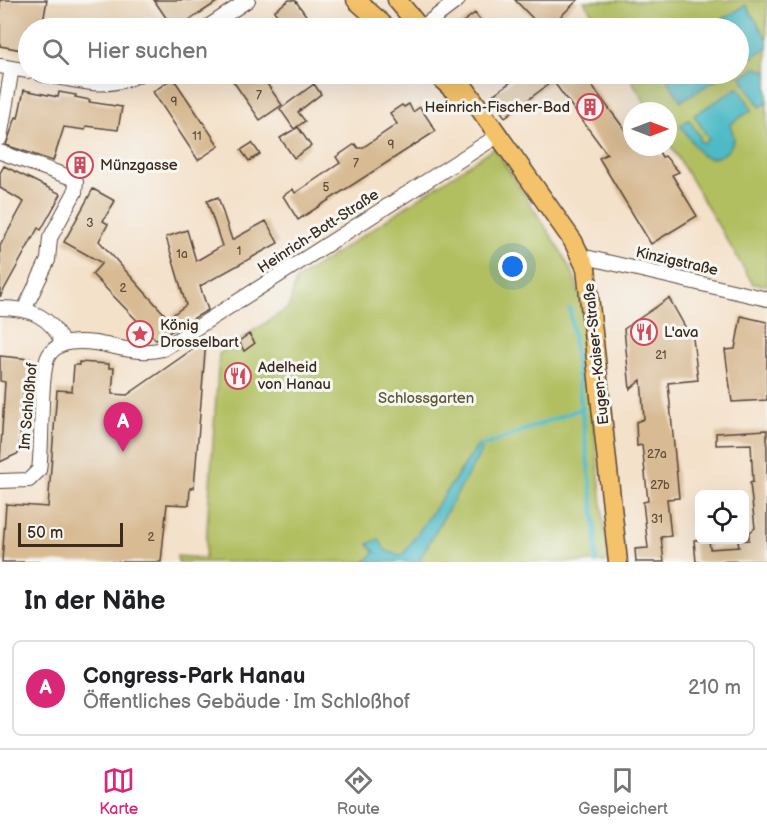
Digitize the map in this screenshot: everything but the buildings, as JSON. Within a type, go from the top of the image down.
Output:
[{"type":"main road","points":[[356,0],[376,18]]},
{"type":"main road","points":[[397,0],[412,18]]},
{"type":"main road","name":"Eugen-Kaiser-Straße","points":[[446,84],[499,135]]},
{"type":"main road","name":"Eugen-Kaiser-Straße","points":[[462,84],[573,241],[581,256],[590,294],[618,562]]},
{"type":"street","points":[[221,18],[248,0]]},
{"type":"street","points":[[434,18],[458,0]]},
{"type":"street","points":[[0,138],[6,67]]},
{"type":"street","points":[[101,84],[117,84]]},
{"type":"street","name":"Heinrich-Bott-Straße","points":[[63,344],[86,342],[132,351],[153,352],[174,343],[499,135]]},
{"type":"street","points":[[0,152],[72,178],[75,182],[75,192],[50,238],[48,260],[24,310]]},
{"type":"street","name":"Kinzigstraße","points":[[581,256],[767,299]]},
{"type":"street","points":[[0,308],[24,310],[51,323],[63,344]]},
{"type":"street","name":"Im Schloßhof","points":[[0,481],[29,480],[39,470],[47,359],[50,353],[63,344]]},
{"type":"shaded area","points":[[0,0],[146,0],[158,18],[18,18],[18,54],[0,51]]},
{"type":"green space","points":[[767,0],[767,285],[753,284],[677,156],[677,102],[645,102],[634,84],[749,84],[749,18],[595,18],[584,1]]},
{"type":"green space","name":"Schlossgarten","points":[[494,148],[559,248],[575,278],[582,311],[608,562],[178,562],[177,556],[205,558],[219,354],[289,307],[296,280]]},
{"type":"water","points":[[746,5],[767,39],[767,48],[749,59],[749,18],[725,18]]},
{"type":"water","points":[[756,68],[767,71],[767,103],[760,107],[745,84],[749,84],[749,72]]},
{"type":"water","points":[[670,84],[709,84],[681,101]]},
{"type":"water","points":[[739,87],[752,110],[730,124],[734,138],[726,152],[712,158],[701,155],[680,125],[689,120],[700,137],[699,141],[704,143],[709,139],[694,115]]},
{"type":"water","points":[[479,444],[482,450],[418,562],[365,562],[375,552],[368,544],[379,539],[385,550],[400,556],[404,553]]},
{"type":"waterway","points":[[570,309],[595,524],[596,562]]},
{"type":"waterway","points":[[480,447],[583,408]]},
{"type":"place","name":"Heinrich-Fischer-Bad","points":[[590,107]]},
{"type":"place","name":"Münzgasse","points":[[80,165]]},
{"type":"place","name":"L'ava","points":[[644,332]]},
{"type":"place","name":"König Drosselbart","points":[[140,334]]},
{"type":"place","name":"Adelheid von Hanau","points":[[238,376]]},
{"type":"place","name":"Congress-Park Hanau","points":[[123,452]]}]
